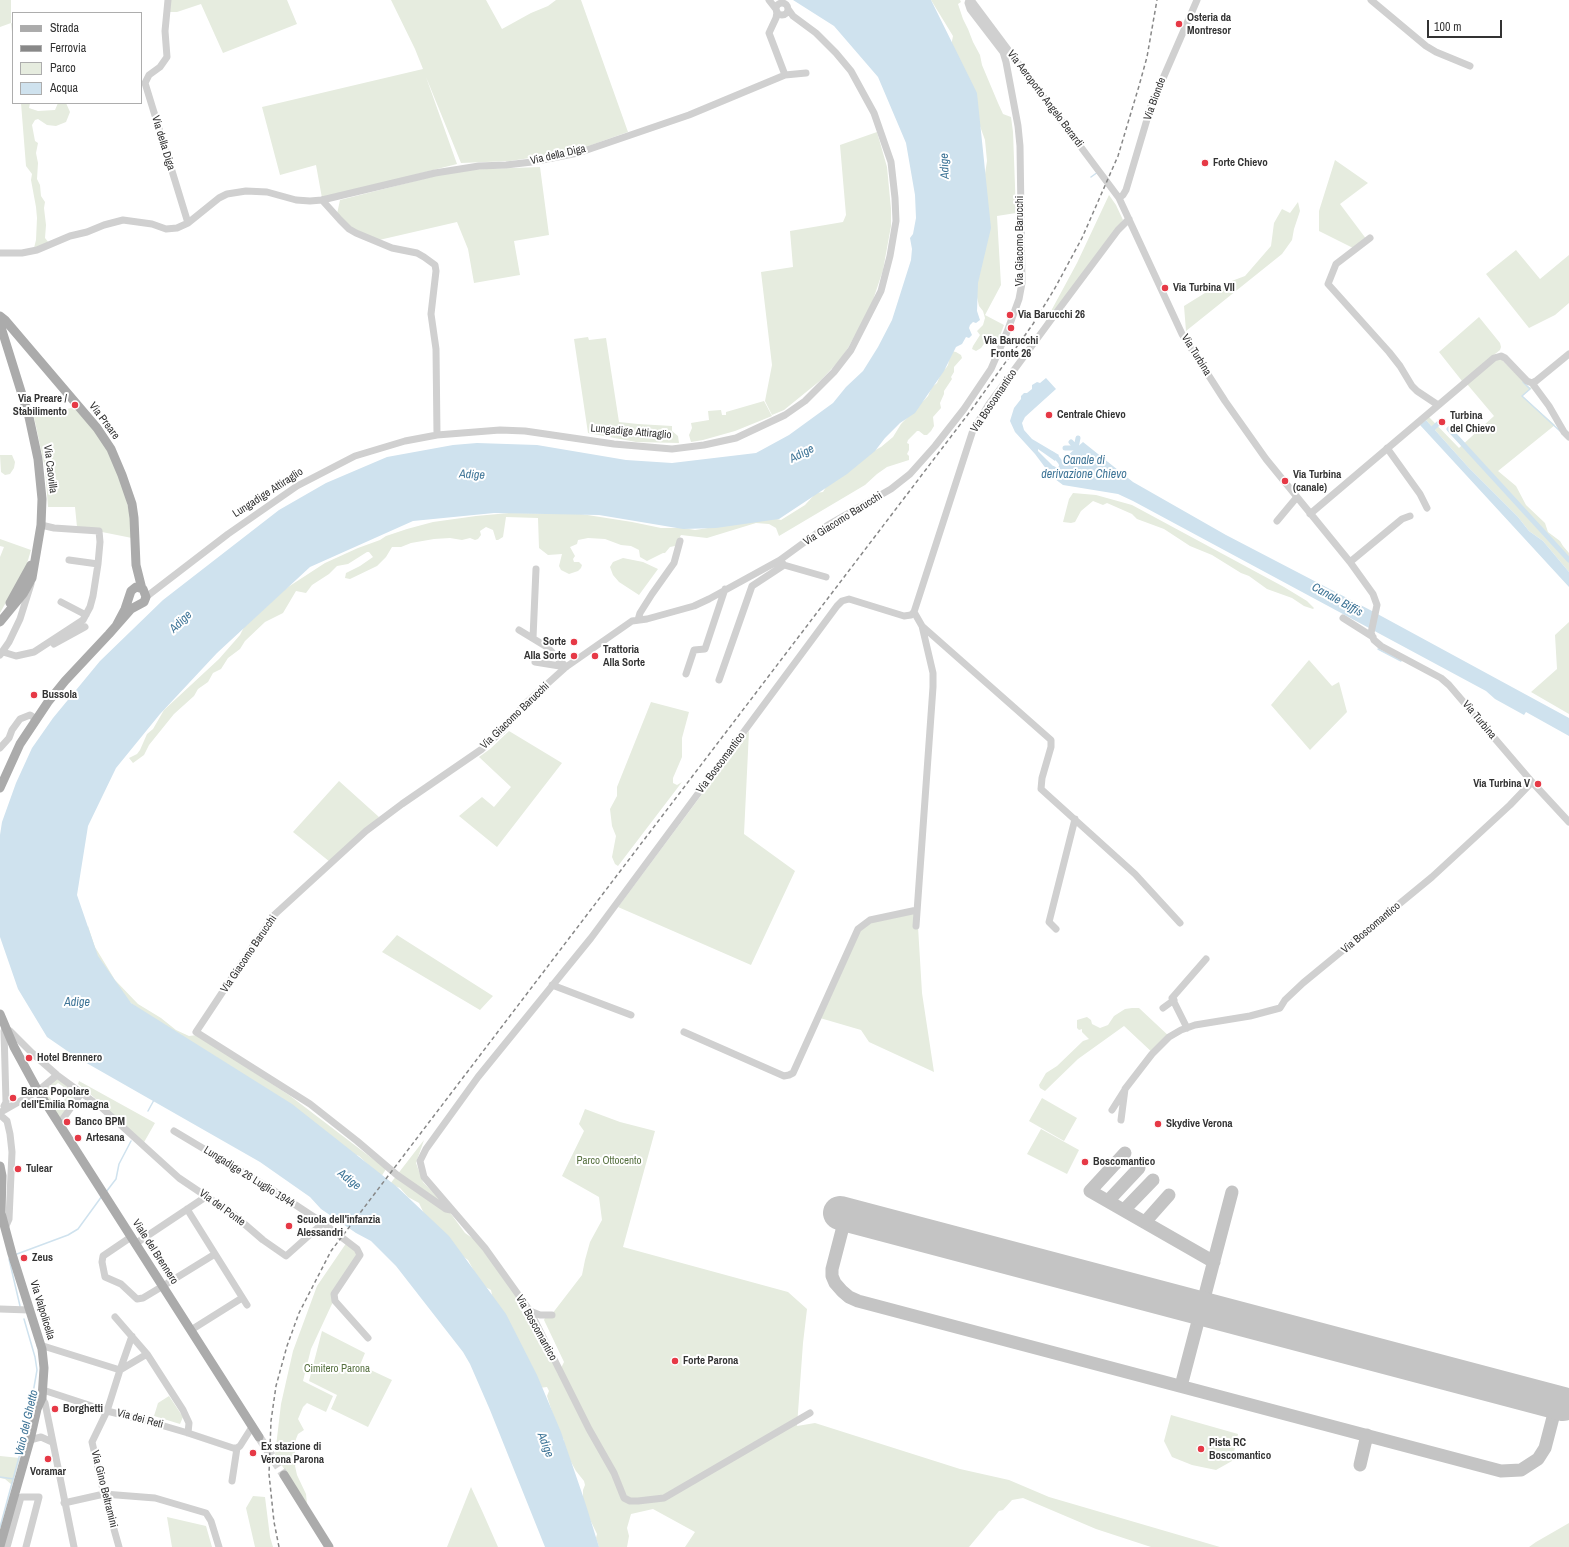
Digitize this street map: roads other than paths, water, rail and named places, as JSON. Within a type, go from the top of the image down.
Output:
[{"type":"main road","name":"Via Preare","points":[[0,316],[92,422],[111,449],[122,474],[132,504],[139,594]]},
{"type":"main road","name":"Via Caovilla","points":[[0,324],[29,417],[38,459],[42,499],[41,525],[32,578]]},
{"type":"main road","points":[[0,622],[36,555]]},
{"type":"main road","points":[[3,616],[23,594],[32,578]]},
{"type":"main road","name":"Lungadige Attiraglio","points":[[116,626],[125,609],[139,594]]},
{"type":"main road","name":"Lungadige Attiraglio","points":[[0,788],[20,744],[36,719],[65,681],[116,626],[130,609],[139,594]]},
{"type":"main road","name":"Viale del Brennero","points":[[0,1014],[14,1048],[38,1091],[259,1437]]},
{"type":"main road","name":"Via Valpolicella","points":[[0,1166],[2,1176],[1,1213],[40,1345],[44,1368],[42,1394]]},
{"type":"main road","points":[[0,1546],[42,1394]]},
{"type":"main road","points":[[284,1475],[329,1547]]},
{"type":"street","name":"Via della Diga","points":[[168,0],[165,32],[167,57],[160,67],[149,75],[145,83],[188,223]]},
{"type":"street","name":"Lungadige Attiraglio","points":[[139,594],[162,586],[228,534],[297,486],[355,456],[405,441],[437,435],[500,430],[614,444],[672,449],[704,445],[736,438],[785,415],[805,401],[834,372],[851,350],[881,291],[890,256],[896,221],[894,184],[891,162],[874,113],[852,71],[816,33],[770,0]]},
{"type":"street","name":"Via Aeroporto Angelo Berardi","points":[[970,0],[1118,198]]},
{"type":"street","name":"Via Giacomo Barucchi","points":[[720,680],[752,586],[828,525],[891,489],[910,474],[935,446],[981,386],[991,369],[1007,332],[1019,299],[1022,283],[1020,146],[1018,126],[1005,56],[970,9],[968,3],[970,0]]},
{"type":"street","name":"Via Bionde","points":[[1118,198],[1123,195],[1126,190],[1151,106],[1197,0]]},
{"type":"street","points":[[1371,0],[1426,46],[1436,52],[1470,66]]},
{"type":"street","points":[[782,9],[769,33],[785,75]]},
{"type":"street","name":"Via della Diga","points":[[0,253],[22,253],[37,250],[70,236],[123,220],[152,224],[166,229],[177,228],[188,223],[219,198],[227,194],[246,191],[267,192],[310,201],[322,200],[435,173],[479,166],[532,162],[578,152],[689,114],[785,75],[806,73]]},
{"type":"street","name":"Via Turbina","points":[[1118,198],[1177,324],[1224,401],[1266,460],[1350,562],[1373,594],[1377,608],[1372,635]]},
{"type":"street","points":[[322,200],[327,207],[353,231],[392,248],[417,253],[424,256],[436,268],[431,314],[436,350],[437,435]]},
{"type":"street","name":"Via Boscomantico","points":[[810,1413],[664,1498],[649,1501],[630,1501],[624,1498],[614,1473],[588,1428],[530,1311],[486,1248],[451,1210],[424,1177],[420,1161],[426,1149],[478,1077],[601,926],[837,606],[842,601],[849,599],[904,616],[911,615],[914,612],[973,430],[989,404],[1056,313],[1118,230],[1129,219]]},
{"type":"street","points":[[1370,238],[1336,264],[1328,284],[1389,352],[1412,386],[1438,405]]},
{"type":"street","points":[[1532,383],[1569,354]]},
{"type":"street","points":[[1310,514],[1494,358],[1501,356],[1505,358],[1527,381],[1532,383],[1549,406],[1564,432],[1569,437]]},
{"type":"street","points":[[1387,448],[1420,494],[1427,508]]},
{"type":"street","points":[[1277,521],[1297,497]]},
{"type":"street","points":[[1350,562],[1402,519],[1410,516]]},
{"type":"street","points":[[1,654],[16,656],[34,652],[83,620],[93,596],[98,564],[100,542],[99,531],[54,528],[41,525]]},
{"type":"street","points":[[638,620],[640,613],[648,600],[674,563],[680,541]]},
{"type":"street","points":[[69,560],[98,564]]},
{"type":"street","points":[[782,562],[826,577]]},
{"type":"street","name":"Via Giacomo Barucchi","points":[[451,1210],[440,1205],[393,1172],[310,1104],[196,1032],[273,916],[366,831],[402,804],[482,749],[502,731],[527,702],[566,667],[632,621],[647,619],[694,606],[782,562]]},
{"type":"street","points":[[533,638],[536,569]]},
{"type":"street","name":"Via Caovilla","points":[[1,654],[20,619],[32,578]]},
{"type":"street","points":[[686,674],[694,650],[705,649],[725,590]]},
{"type":"street","points":[[61,602],[86,615]]},
{"type":"street","points":[[914,612],[922,626],[933,673],[916,926]]},
{"type":"street","points":[[3,616],[20,619]]},
{"type":"street","name":"Via Turbina","points":[[1343,618],[1372,635],[1381,646],[1435,675],[1449,685],[1532,782],[1569,822]]},
{"type":"street","points":[[922,626],[1051,740],[1052,746],[1042,778],[1042,789],[1135,874],[1180,923]]},
{"type":"street","points":[[40,648],[49,646],[85,627]]},
{"type":"street","points":[[519,630],[547,647],[566,667]]},
{"type":"street","name":"Via Giacomo Barucchi","points":[[535,662],[566,667]]},
{"type":"street","points":[[0,748],[9,738],[12,730],[20,720],[30,715],[36,719]]},
{"type":"street","points":[[9,738],[20,744]]},
{"type":"street","name":"Via Boscomantico","points":[[1112,1110],[1125,1089],[1152,1054],[1169,1037],[1187,1028],[1250,1016],[1280,1008],[1285,1000],[1303,983],[1432,877],[1510,805],[1532,782]]},
{"type":"street","points":[[1056,929],[1049,922],[1074,819]]},
{"type":"street","points":[[684,1032],[784,1076],[793,1073],[858,929],[870,920],[917,910]]},
{"type":"street","points":[[1187,1028],[1172,998],[1206,959]]},
{"type":"street","points":[[552,985],[631,1015]]},
{"type":"street","points":[[1163,1008],[1174,1000]]},
{"type":"street","points":[[1,1110],[6,1102],[4,1045],[5,1028]]},
{"type":"street","name":"Via del Ponte","points":[[5,1028],[57,1075],[102,1108],[179,1178],[234,1215],[263,1240],[286,1256],[323,1223]]},
{"type":"street","points":[[1,1110],[12,1107],[38,1091],[57,1075]]},
{"type":"street","points":[[1121,1120],[1125,1089]]},
{"type":"street","points":[[60,1124],[82,1092]]},
{"type":"street","points":[[7,1121],[12,1107]]},
{"type":"street","points":[[1,1110],[7,1121],[12,1142],[12,1178],[9,1219],[5,1228]]},
{"type":"street","name":"Lungadige 26 Luglio 1944","points":[[174,1131],[276,1192],[323,1223]]},
{"type":"street","points":[[207,1196],[104,1256],[102,1262],[105,1277],[121,1284],[137,1299],[142,1298],[163,1286],[215,1254]]},
{"type":"street","points":[[187,1209],[247,1305]]},
{"type":"street","points":[[323,1223],[357,1249],[360,1256],[334,1294],[335,1301],[368,1338]]},
{"type":"street","points":[[191,1330],[242,1298]]},
{"type":"street","points":[[0,1309],[29,1310]]},
{"type":"street","points":[[530,1311],[540,1315],[552,1315]]},
{"type":"street","points":[[115,1317],[147,1354],[187,1417],[189,1423],[188,1433]]},
{"type":"street","name":"Via Gino Beltramini","points":[[119,1547],[104,1494],[92,1442],[107,1410],[132,1336]]},
{"type":"street","points":[[40,1345],[120,1370],[147,1354]]},
{"type":"street","name":"Via dei Reti","points":[[42,1394],[148,1421],[237,1448]]},
{"type":"street","name":"Via Valpolicella","points":[[42,1394],[74,1547]]},
{"type":"street","points":[[232,1481],[237,1448],[240,1446],[252,1427]]},
{"type":"street","points":[[30,1440],[41,1437],[52,1442]]},
{"type":"street","points":[[64,1503],[104,1494],[155,1498],[206,1513],[212,1521],[219,1547]]},
{"type":"street","points":[[7,1547],[21,1497],[39,1497],[26,1547]]},
{"type":"water","name":"Adige","points":[[793,0],[931,0],[977,93],[991,228],[978,283],[977,311],[980,320],[976,323],[973,322],[970,325],[969,328],[972,335],[969,338],[966,337],[962,344],[956,347],[944,371],[915,413],[900,423],[875,451],[847,474],[779,519],[716,528],[683,529],[599,515],[494,513],[413,521],[310,567],[217,653],[160,714],[116,768],[88,826],[77,895],[98,956],[131,1003],[292,1104],[396,1186],[449,1236],[506,1314],[537,1375],[561,1432],[599,1547],[545,1547],[470,1364],[463,1352],[396,1266],[371,1241],[356,1233],[321,1209],[310,1197],[260,1162],[76,1057],[47,1037],[18,989],[0,937],[0,835],[2,822],[16,783],[32,748],[53,718],[100,661],[163,600],[279,510],[326,483],[387,457],[453,445],[477,443],[537,445],[626,460],[672,463],[756,453],[789,435],[833,403],[846,387],[863,371],[892,320],[911,260],[912,249],[910,238],[913,234],[916,218],[915,195],[906,143],[878,77],[834,26]]},
{"type":"water","points":[[1046,378],[1056,389],[1025,417],[1022,423],[1024,430],[1032,439],[1059,455],[1055,461],[1038,449],[1038,451],[1052,465],[1047,470],[1015,432],[1010,421],[1014,408],[1021,399],[1021,396],[1032,389],[1032,385],[1037,382],[1040,383]]},
{"type":"water","points":[[1426,420],[1469,468],[1518,517],[1529,531],[1543,541],[1569,572],[1569,587],[1420,425]]},
{"type":"water","name":"Canale di derivazione Chievo","points":[[1083,442],[1133,482],[1226,535],[1372,611],[1569,718],[1569,736],[1526,712],[1524,715],[1495,699],[1486,691],[1133,501],[1118,494],[1063,485],[1051,476],[1067,456]]},
{"type":"waterway","points":[[1091,177],[1098,172]]},
{"type":"waterway","points":[[1523,382],[1530,389],[1522,396],[1560,431]]},
{"type":"waterway","points":[[1432,433],[1430,431],[1441,421]]},
{"type":"waterway","points":[[1449,429],[1569,560]]},
{"type":"waterway","name":"Canale Biffis","points":[[1076,448],[1078,438]]},
{"type":"waterway","name":"Canale Biffis","points":[[1071,442],[1080,452]]},
{"type":"waterway","name":"Canale Biffis","points":[[1065,448],[1076,448]]},
{"type":"waterway","name":"Canale Biffis","points":[[1052,454],[1061,463],[1062,468]]},
{"type":"waterway","name":"Canale Biffis","points":[[1046,463],[1056,470],[1062,469]]},
{"type":"waterway","points":[[1378,649],[1401,661]]},
{"type":"waterway","name":"Vaio del Ghetto","points":[[148,1111],[154,1100]]},
{"type":"waterway","name":"Vaio del Ghetto","points":[[106,1192],[116,1179],[119,1164],[131,1141]]},
{"type":"waterway","name":"Vaio del Ghetto","points":[[17,1254],[68,1235],[78,1229],[102,1196]]},
{"type":"waterway","name":"Vaio del Ghetto","points":[[9,1259],[20,1306]]},
{"type":"waterway","name":"Vaio del Ghetto","points":[[0,1527],[33,1406],[33,1393],[37,1370],[35,1357],[24,1319]]},
{"type":"waterway","points":[[0,1477],[14,1479]]},
{"type":"tunnel","points":[[259,1437],[284,1475]]},
{"type":"railway","points":[[279,1547],[274,1522],[269,1474],[271,1421],[276,1386],[287,1346],[299,1313],[331,1251],[972,409],[1033,324],[1055,288],[1082,238],[1118,156],[1147,57],[1157,0]]},
{"type":"place","name":"Osteria da Montresor","points":[[1179,24]]},
{"type":"place","name":"Forte Chievo","points":[[1205,163]]},
{"type":"place","name":"Via Turbina VII","points":[[1165,288]]},
{"type":"place","name":"Via Barucchi 26","points":[[1010,315]]},
{"type":"place","name":"Via Barucchi Fronte 26","points":[[1011,328]]},
{"type":"place","name":"Via Preare / Stabilimento","points":[[75,405]]},
{"type":"place","name":"Centrale Chievo","points":[[1049,415]]},
{"type":"place","name":"Turbina del Chievo","points":[[1442,422]]},
{"type":"place","name":"Via Turbina (canale)","points":[[1285,481]]},
{"type":"place","name":"Sorte","points":[[574,642]]},
{"type":"place","name":"Alla Sorte","points":[[574,656]]},
{"type":"place","name":"Trattoria Alla Sorte","points":[[595,656]]},
{"type":"place","name":"Bussola","points":[[34,695]]},
{"type":"place","name":"Via Turbina V","points":[[1538,784]]},
{"type":"place","name":"Hotel Brennero","points":[[29,1058]]},
{"type":"place","name":"Banca Popolare dell'Emilia Romagna","points":[[13,1098]]},
{"type":"place","name":"Banco BPM","points":[[67,1122]]},
{"type":"place","name":"Skydive Verona","points":[[1158,1124]]},
{"type":"place","name":"Artesana","points":[[78,1138]]},
{"type":"place","name":"Boscomantico","points":[[1085,1162]]},
{"type":"place","name":"Tulear","points":[[18,1169]]},
{"type":"place","name":"Scuola dell'infanzia Alessandri","points":[[289,1226]]},
{"type":"place","name":"Zeus","points":[[24,1258]]},
{"type":"place","name":"Forte Parona","points":[[675,1361]]},
{"type":"place","name":"Borghetti","points":[[55,1409]]},
{"type":"place","name":"Pista RC Boscomantico","points":[[1201,1449]]},
{"type":"place","name":"Ex stazione di Verona Parona","points":[[253,1453]]},
{"type":"place","name":"Voramar","points":[[48,1459]]},
{"type":"park label","name":"Parco Ottocento","points":[[609,1161]]},
{"type":"park label","name":"Cimitero Parona","points":[[337,1369]]}]
